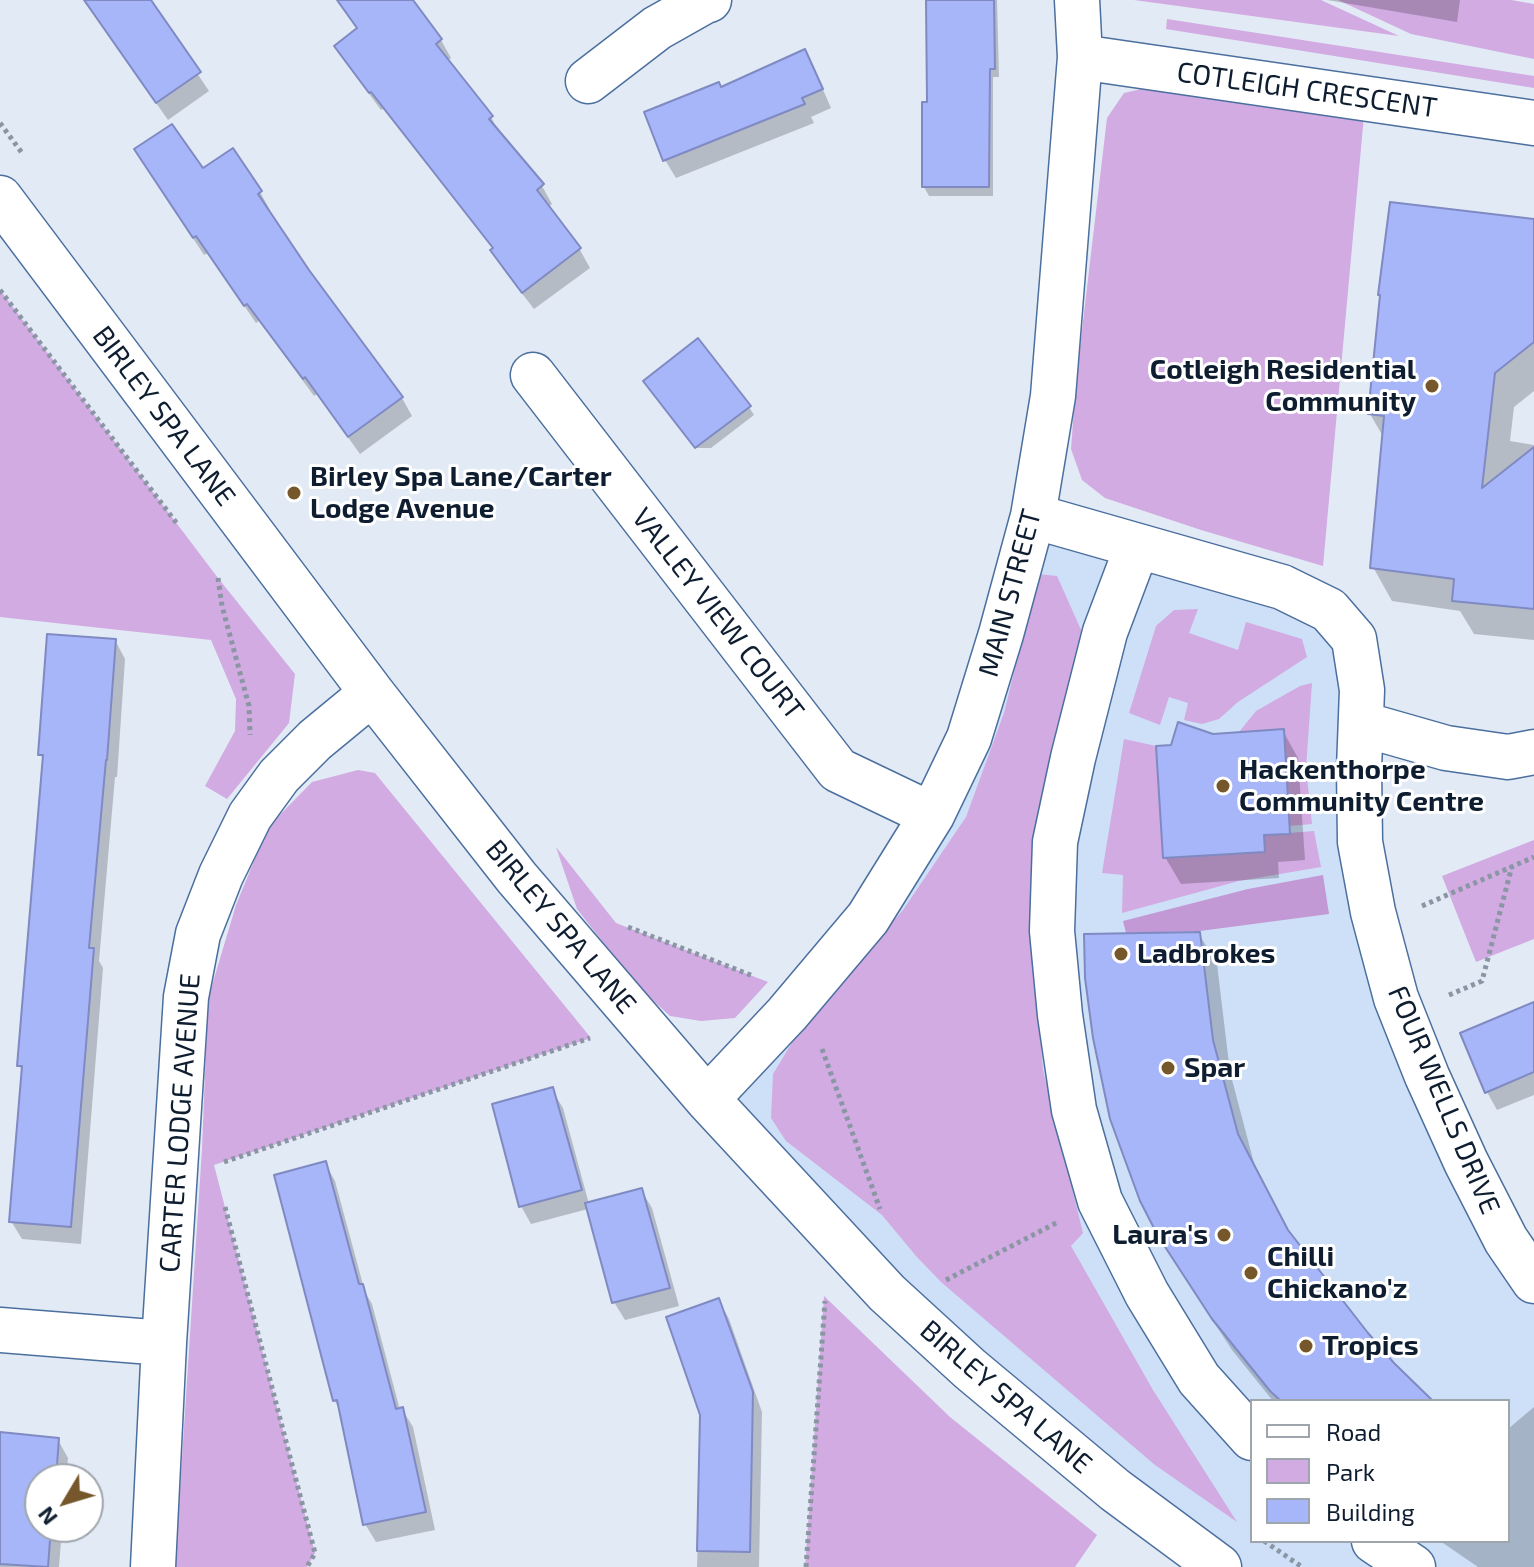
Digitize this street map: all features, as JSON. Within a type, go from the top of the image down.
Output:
[{"type":"street","points":[[588,81],[657,28],[709,0]]},
{"type":"street","name":"MAIN STREET","points":[[707,1099],[787,1014],[868,918],[932,815],[969,738],[1033,516],[1053,396],[1080,57],[1077,0]]},
{"type":"street","name":"COTLEIGH CRESCENT","points":[[1080,57],[1534,123]]},
{"type":"street","name":"BIRLEY SPA LANE","points":[[0,198],[372,693],[517,878],[707,1099],[887,1293],[970,1369],[1115,1490],[1219,1567]]},
{"type":"street","name":"VALLEY VIEW COURT","points":[[533,375],[838,770],[932,815]]},
{"type":"street","name":"FOUR WELLS DRIVE","points":[[1033,516],[1282,587],[1329,610],[1354,639],[1362,690],[1360,842],[1396,998],[1466,1162],[1506,1240],[1534,1281]]},
{"type":"street","points":[[1137,547],[1105,632],[1055,842],[1052,931],[1060,1015],[1074,1110],[1100,1201],[1147,1294],[1199,1379],[1250,1436]]},
{"type":"street","name":"CARTER LODGE AVENUE","points":[[153,1567],[186,997],[198,934],[221,875],[250,816],[279,776],[315,740],[372,693]]},
{"type":"street","points":[[1362,724],[1446,748],[1508,757],[1534,752]]},
{"type":"street","points":[[0,1330],[164,1343]]},
{"type":"street","points":[[1377,1543],[1413,1567]]},
{"type":"path","points":[[0,123],[28,161]]},
{"type":"path","points":[[218,578],[222,606],[249,706],[250,738]]},
{"type":"path","points":[[1377,926],[1534,857]]},
{"type":"path","points":[[1403,1016],[1482,981],[1512,866]]},
{"type":"path","points":[[616,923],[627,934]]},
{"type":"path","points":[[214,1165],[591,1038]]},
{"type":"path","points":[[223,1200],[315,1553],[307,1567]]},
{"type":"path","points":[[953,1292],[941,1282],[1100,1201]]},
{"type":"path","points":[[871,1203],[882,1215]]},
{"type":"path","points":[[806,1567],[825,1298]]},
{"type":"path","points":[[1267,1543],[1302,1567]]},
{"type":"shaded area","points":[[1033,516],[1329,610],[1373,912],[1534,1281],[1534,1567],[1219,1567],[707,1099],[932,815]]},
{"type":"shaded area","points":[[1323,875],[1329,914],[1200,931],[1126,933],[1123,921],[1248,889]]},
{"type":"green space","points":[[1134,0],[1321,0],[1399,36]]},
{"type":"green space","points":[[1338,0],[1511,0],[1534,4],[1534,59],[1411,34]]},
{"type":"green space","points":[[1167,19],[1534,76],[1534,88],[1166,29]]},
{"type":"green space","points":[[1159,85],[1364,115],[1323,566],[1105,498],[1082,480],[1071,449],[1107,118],[1124,93]]},
{"type":"green space","points":[[0,290],[218,578],[295,674],[289,723],[227,799],[205,786],[235,731],[236,699],[211,640],[0,617]]},
{"type":"green space","points":[[1038,574],[1057,576],[1082,632],[1042,791],[1031,924],[1043,1070],[1083,1233],[1071,1246],[1153,1390],[1237,1522],[1155,1465],[941,1282],[882,1215],[786,1141],[771,1118],[773,1074],[802,1026],[903,910],[966,817],[1004,713]]},
{"type":"green space","points":[[1198,609],[1189,633],[1238,650],[1246,622],[1302,639],[1307,657],[1238,702],[1219,719],[1202,724],[1184,720],[1188,703],[1169,697],[1160,725],[1129,713],[1156,626],[1174,610]]},
{"type":"green space","points":[[1312,683],[1306,768],[1312,824],[1290,826],[1284,730],[1239,732],[1256,711],[1300,686]]},
{"type":"green space","points":[[1124,739],[1156,746],[1163,858],[1265,852],[1264,835],[1314,831],[1321,867],[1239,881],[1122,913],[1123,875],[1102,873]]},
{"type":"green space","points":[[358,770],[375,773],[591,1038],[214,1165],[315,1553],[307,1567],[175,1567],[202,1149],[208,999],[236,905],[268,827],[312,782]]},
{"type":"green space","points":[[1534,840],[1534,939],[1476,962],[1442,876]]},
{"type":"green space","points":[[556,847],[616,923],[768,982],[735,1018],[701,1021],[670,1016],[637,986],[577,909]]},
{"type":"green space","points":[[824,1296],[950,1417],[1097,1535],[1075,1567],[805,1567]]},
{"type":"building","points":[[84,0],[151,0],[201,72],[156,103]]},
{"type":"building","points":[[337,0],[413,0],[442,39],[436,44],[493,116],[489,119],[544,184],[537,190],[581,248],[522,293],[490,250],[493,248],[334,46],[357,28]]},
{"type":"building","points":[[926,0],[994,0],[995,69],[990,69],[989,187],[922,187],[922,102],[927,102]]},
{"type":"building","points":[[805,49],[823,89],[802,98],[805,104],[663,161],[644,112],[719,82],[721,87]]},
{"type":"building","points":[[172,124],[203,168],[233,148],[262,191],[258,194],[309,270],[403,397],[348,437],[305,377],[303,379],[247,304],[244,306],[196,236],[193,238],[134,149]]},
{"type":"building","name":"Cotleigh Residential Community","points":[[1390,202],[1534,219],[1534,342],[1495,373],[1482,488],[1534,447],[1534,609],[1452,601],[1454,579],[1370,568],[1384,416],[1368,414]]},
{"type":"building","points":[[698,338],[751,406],[695,448],[643,381]]},
{"type":"building","points":[[47,634],[116,639],[89,948],[94,948],[71,1227],[9,1222],[22,1066],[17,1066],[43,755],[38,755]]},
{"type":"building","name":"Hackenthorpe Community Centre","points":[[1178,722],[1213,734],[1284,729],[1290,834],[1264,835],[1265,852],[1163,858],[1156,746],[1171,745]]},
{"type":"building","points":[[1200,932],[1213,1040],[1238,1134],[1288,1230],[1368,1333],[1431,1399],[1279,1399],[1212,1319],[1158,1236],[1140,1201],[1110,1119],[1093,1038],[1085,978],[1084,934]]},
{"type":"building","points":[[1534,1002],[1534,1072],[1485,1093],[1460,1033]]},
{"type":"building","points":[[553,1087],[582,1190],[519,1207],[492,1104]]},
{"type":"building","points":[[326,1161],[396,1409],[403,1407],[426,1512],[363,1525],[337,1400],[333,1401],[274,1175]]},
{"type":"building","points":[[642,1188],[670,1288],[612,1303],[585,1203]]},
{"type":"building","points":[[719,1298],[753,1392],[750,1552],[697,1551],[700,1415],[666,1317]]},
{"type":"building","points":[[0,1432],[59,1438],[57,1463],[24,1463],[24,1543],[50,1543],[48,1567],[0,1564]]},
{"type":"place","name":"Cotleigh Residential Community","points":[[1432,386]]},
{"type":"place","name":"Birley Spa Lane/Carter Lodge Avenue","points":[[294,493]]},
{"type":"place","name":"Hackenthorpe Community Centre","points":[[1223,786]]},
{"type":"place","name":"Ladbrokes","points":[[1121,954]]},
{"type":"place","name":"Spar","points":[[1168,1068]]},
{"type":"place","name":"Laura's","points":[[1224,1235]]},
{"type":"place","name":"Chilli Chickano'z","points":[[1251,1273]]},
{"type":"place","name":"Tropics","points":[[1306,1346]]}]
